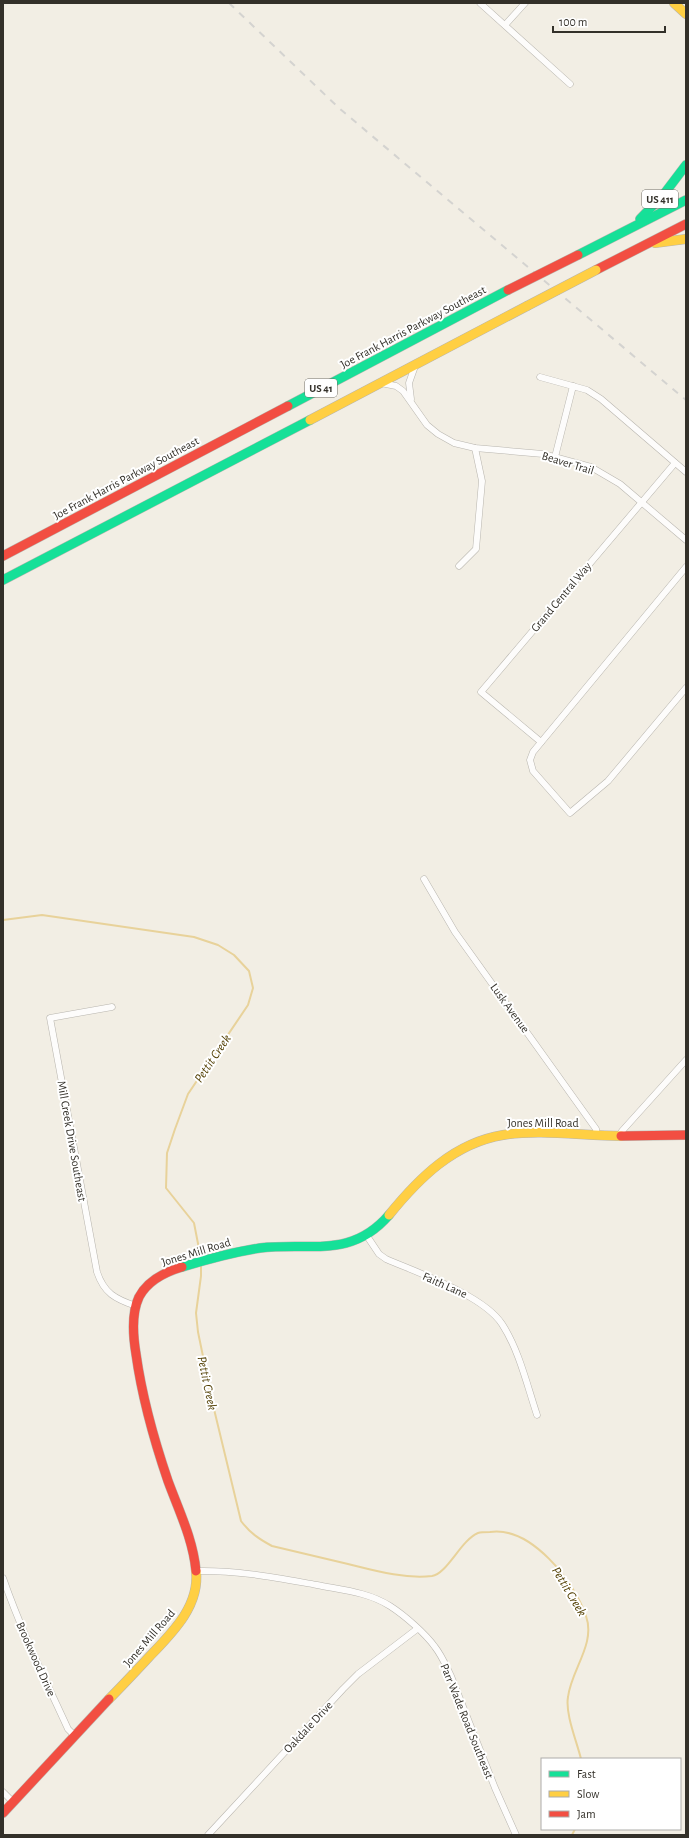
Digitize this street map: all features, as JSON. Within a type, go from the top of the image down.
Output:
[{"type":"main road","points":[[674,3],[686,14]]},
{"type":"main road","name":"US 411","points":[[630,229],[654,205],[686,165]]},
{"type":"main road","name":"Joe Frank Harris Parkway Southeast","points":[[3,556],[508,290],[686,200]]},
{"type":"main road","name":"US 41","points":[[3,580],[686,224]]},
{"type":"main road","points":[[641,247],[655,243],[686,239]]},
{"type":"main road","name":"Jones Mill Road","points":[[3,1813],[156,1650],[181,1620],[190,1607],[194,1597],[196,1571],[192,1545],[159,1453],[142,1385],[133,1334],[136,1306],[140,1295],[150,1283],[162,1274],[215,1257],[261,1248],[339,1245],[367,1236],[380,1226],[424,1175],[447,1158],[486,1139],[512,1134],[597,1136],[686,1135]]},
{"type":"street","points":[[480,3],[570,84]]},
{"type":"street","points":[[505,25],[525,3]]},
{"type":"street","name":"Beaver Trail","points":[[412,401],[409,383],[416,364]]},
{"type":"street","points":[[540,377],[587,390],[601,399],[686,472]]},
{"type":"street","name":"Beaver Trail","points":[[380,383],[400,388],[412,401],[422,419],[438,434],[454,443],[475,448],[543,454],[591,467],[620,484],[686,540]]},
{"type":"street","points":[[555,457],[573,386]]},
{"type":"street","points":[[459,566],[476,549],[482,481],[475,448]]},
{"type":"street","name":"Grand Central Way","points":[[541,742],[481,692],[675,463]]},
{"type":"street","points":[[686,567],[533,752],[530,760],[533,770],[570,813],[608,781],[686,688]]},
{"type":"street","name":"Lusk Avenue","points":[[424,879],[455,932],[596,1129],[597,1136]]},
{"type":"street","name":"Mill Creek Drive Southeast","points":[[112,1007],[50,1018],[96,1272],[100,1283],[111,1295],[118,1300],[136,1306]]},
{"type":"street","points":[[619,1136],[686,1060]]},
{"type":"street","name":"Faith Lane","points":[[367,1236],[382,1256],[472,1297],[500,1322],[512,1343],[537,1415]]},
{"type":"street","name":"Parr Wade Road Southeast","points":[[196,1571],[224,1570],[257,1574],[372,1596],[390,1606],[435,1647],[451,1676],[495,1788],[516,1835]]},
{"type":"street","name":"Brookwood Drive","points":[[3,1578],[16,1615],[40,1670],[68,1729],[75,1736]]},
{"type":"street","name":"Oakdale Drive","points":[[208,1835],[358,1674],[417,1629]]},
{"type":"street","points":[[3,1792],[13,1802]]},
{"type":"waterway","name":"Pettit Creek","points":[[3,920],[42,915],[194,937],[218,945],[234,955],[249,971],[253,988],[248,1005],[188,1094],[167,1153],[166,1188],[194,1223],[201,1259]]},
{"type":"waterway","name":"Pettit Creek","points":[[201,1264],[201,1276],[196,1313],[198,1332],[213,1405],[241,1521],[255,1535],[272,1546],[380,1572],[422,1577],[438,1574],[466,1542],[479,1533],[505,1532],[521,1538],[535,1547],[561,1572],[572,1587],[586,1616],[588,1637],[582,1657],[573,1677],[568,1697],[568,1711],[581,1758]]},
{"type":"waterway","name":"Pettit Creek","points":[[572,1835],[574,1830]]},
{"type":"railway","points":[[229,3],[340,109],[686,400]]},
{"type":"traffic: fast","points":[[640,219],[664,194],[686,165]]},
{"type":"traffic: fast","points":[[578,255],[686,200]]},
{"type":"traffic: fast","points":[[288,406],[508,290]]},
{"type":"traffic: fast","points":[[3,580],[310,420]]},
{"type":"traffic: fast","points":[[182,1267],[221,1256],[260,1248],[313,1247],[345,1243],[360,1238],[375,1229],[389,1215]]},
{"type":"traffic: slow","points":[[674,3],[686,14]]},
{"type":"traffic: slow","points":[[655,243],[686,239]]},
{"type":"traffic: slow","points":[[527,306],[596,270]]},
{"type":"traffic: slow","points":[[310,420],[527,306]]},
{"type":"traffic: slow","points":[[389,1215],[413,1188],[439,1164],[453,1154],[485,1139],[517,1133],[562,1133],[621,1136]]},
{"type":"traffic: slow","points":[[109,1699],[167,1638],[183,1618],[194,1596],[196,1571]]},
{"type":"traffic: jam","points":[[596,270],[686,224]]},
{"type":"traffic: jam","points":[[508,290],[578,255]]},
{"type":"traffic: jam","points":[[3,556],[288,406]]},
{"type":"traffic: jam","points":[[621,1136],[686,1135]]},
{"type":"traffic: jam","points":[[182,1267],[169,1271],[152,1281],[143,1291],[136,1304],[134,1333],[139,1370],[149,1418],[168,1481],[189,1536],[196,1571]]},
{"type":"traffic: jam","points":[[3,1813],[109,1699]]}]
